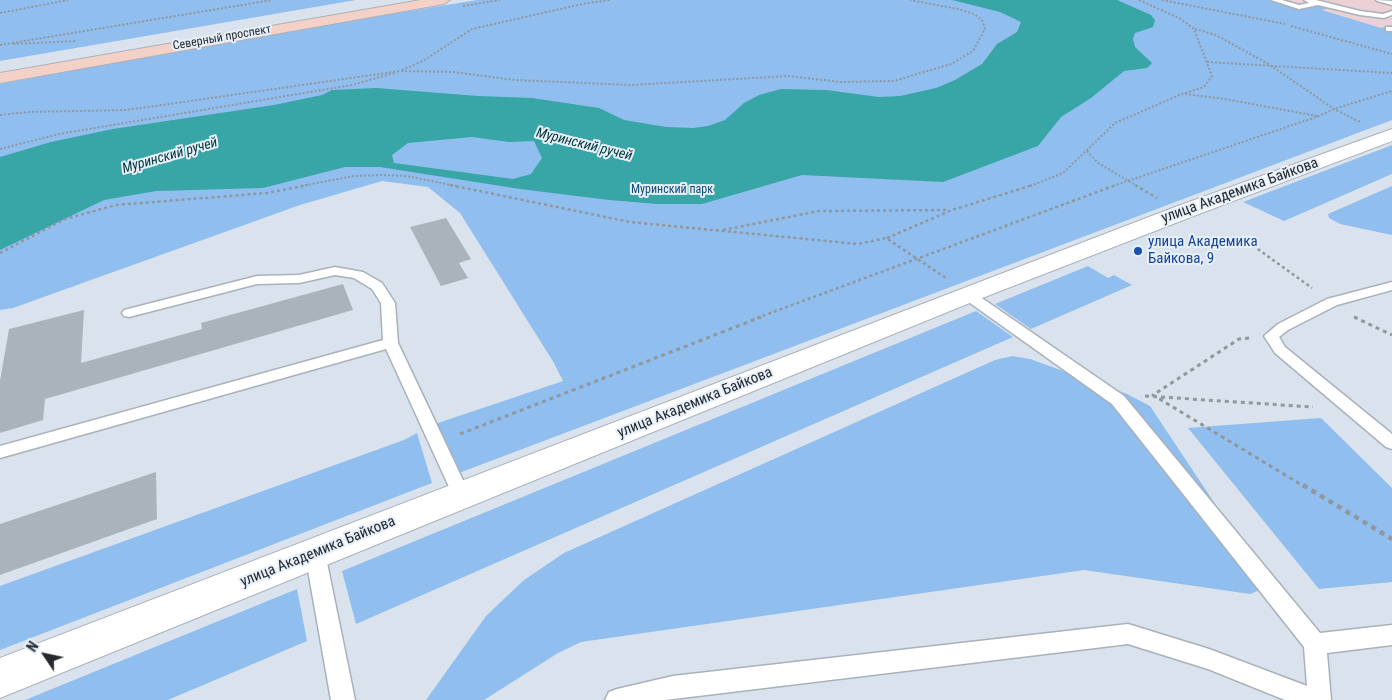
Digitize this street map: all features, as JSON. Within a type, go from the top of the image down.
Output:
[{"type":"main road","name":"Северный проспект","points":[[0,67],[88,50],[391,0]]},
{"type":"main road","name":"Северный проспект","points":[[0,78],[444,0]]},
{"type":"street","name":"улица Академика Байкова","points":[[0,678],[968,295],[1183,212],[1391,136]]},
{"type":"lane","points":[[1274,0],[1300,7],[1317,2]]},
{"type":"lane","points":[[1307,0],[1360,13],[1384,16],[1392,13]]},
{"type":"lane","points":[[1379,0],[1392,3]]},
{"type":"lane","points":[[128,313],[257,280],[299,279],[336,271],[358,275],[377,286],[388,303],[391,343],[461,495]]},
{"type":"lane","points":[[1392,286],[1332,302],[1282,327],[1271,336],[1280,350],[1392,443]]},
{"type":"lane","points":[[968,295],[1118,400],[1315,644],[1320,700]]},
{"type":"lane","points":[[0,452],[391,343]]},
{"type":"lane","points":[[315,553],[343,700]]},
{"type":"lane","points":[[617,700],[672,687],[1128,634],[1209,659],[1314,700]]},
{"type":"lane","points":[[1315,644],[1392,635]]},
{"type":"path","points":[[0,13],[68,0]]},
{"type":"path","points":[[0,45],[272,0]]},
{"type":"path","points":[[0,149],[59,134],[352,85],[400,71],[423,61],[472,29],[564,8],[610,0]]},
{"type":"path","points":[[0,115],[28,112],[127,110],[400,71],[454,72],[515,80],[631,85],[789,76],[840,82],[894,81],[951,64],[972,51],[985,29],[982,20],[974,14],[910,0]]},
{"type":"path","points":[[1139,0],[1181,19],[1194,29],[1216,35],[1270,66],[1334,109],[1391,136]]},
{"type":"path","points":[[1162,0],[1275,21],[1392,54]]},
{"type":"path","points":[[0,253],[65,219],[116,205],[267,193],[354,176],[382,174],[406,176],[630,222],[858,244],[886,238],[952,210],[1021,190],[1063,173],[1115,123],[1182,94],[1204,87],[1212,76],[1194,29]]},
{"type":"path","points":[[0,45],[83,41]]},
{"type":"path","points":[[1207,62],[1392,73]]},
{"type":"path","points":[[436,444],[918,258],[1127,181],[1319,116],[1334,109],[1392,91]]},
{"type":"path","points":[[1182,94],[1225,99],[1319,116]]},
{"type":"path","points":[[1087,151],[1098,163],[1183,212]]},
{"type":"path","points":[[717,231],[819,210],[952,210]]},
{"type":"path","points":[[886,238],[918,258],[968,295]]},
{"type":"path","points":[[1153,396],[1240,338],[1271,336]]},
{"type":"path","points":[[1153,396],[1392,539]]},
{"type":"path","points":[[1118,400],[1153,396],[1354,410]]},
{"type":"shaded area","points":[[1195,0],[1392,0],[1392,44]]},
{"type":"green space","points":[[0,0],[356,0],[0,61]]},
{"type":"green space","name":"Муринский парк","points":[[477,0],[1269,0],[1303,9],[1321,6],[1329,8],[1322,10],[1381,28],[1392,25],[1392,120],[459,473],[435,424],[563,381],[554,363],[460,213],[428,187],[382,181],[300,205],[13,308],[0,310],[0,84],[287,31]]},
{"type":"green space","points":[[1392,145],[1392,174],[1284,221],[1243,202]]},
{"type":"green space","points":[[1392,186],[1392,235],[1340,224],[1329,218],[1328,214]]},
{"type":"green space","points":[[1088,266],[1108,278],[1114,275],[1132,285],[1031,329],[995,304]]},
{"type":"green space","points":[[976,311],[1013,337],[356,624],[342,571]]},
{"type":"green space","points":[[1012,356],[1030,359],[1127,394],[1150,406],[1257,567],[1265,588],[1250,594],[1084,570],[581,642],[558,653],[484,700],[426,700],[486,616],[524,580],[564,553],[995,360]]},
{"type":"green space","points":[[1321,418],[1392,488],[1392,582],[1319,589],[1188,428]]},
{"type":"green space","points":[[417,433],[432,483],[0,650],[0,586],[404,440]]},
{"type":"green space","points":[[297,589],[307,641],[168,700],[25,700]]},
{"type":"water","name":"Муринский ручей","points":[[952,0],[1117,0],[1151,15],[1155,20],[1153,27],[1135,33],[1133,39],[1135,47],[1152,63],[1147,68],[1124,71],[1091,98],[1061,117],[1038,146],[943,182],[802,175],[702,204],[658,204],[520,189],[380,167],[345,167],[263,188],[156,191],[104,200],[0,250],[0,157],[51,142],[113,129],[274,105],[322,95],[332,90],[376,88],[532,98],[599,108],[624,120],[666,127],[693,128],[708,126],[725,120],[744,103],[759,95],[781,89],[826,90],[879,97],[900,96],[936,88],[955,80],[982,64],[997,44],[1017,32],[1021,22],[1000,12]],"holes":[[[472,137],[509,142],[534,141],[542,158],[531,174],[513,179],[394,163],[392,155],[408,143]]]},
{"type":"building","points":[[446,218],[471,259],[459,263],[468,278],[441,286],[410,227]]},
{"type":"building","points":[[343,284],[353,310],[45,399],[43,420],[0,433],[0,381],[9,329],[84,310],[81,363],[202,329],[201,323]]},
{"type":"building","points":[[156,472],[157,519],[0,575],[0,524]]},
{"type":"place","name":"улица Академика Байкова, 9","points":[[1138,251]]}]
